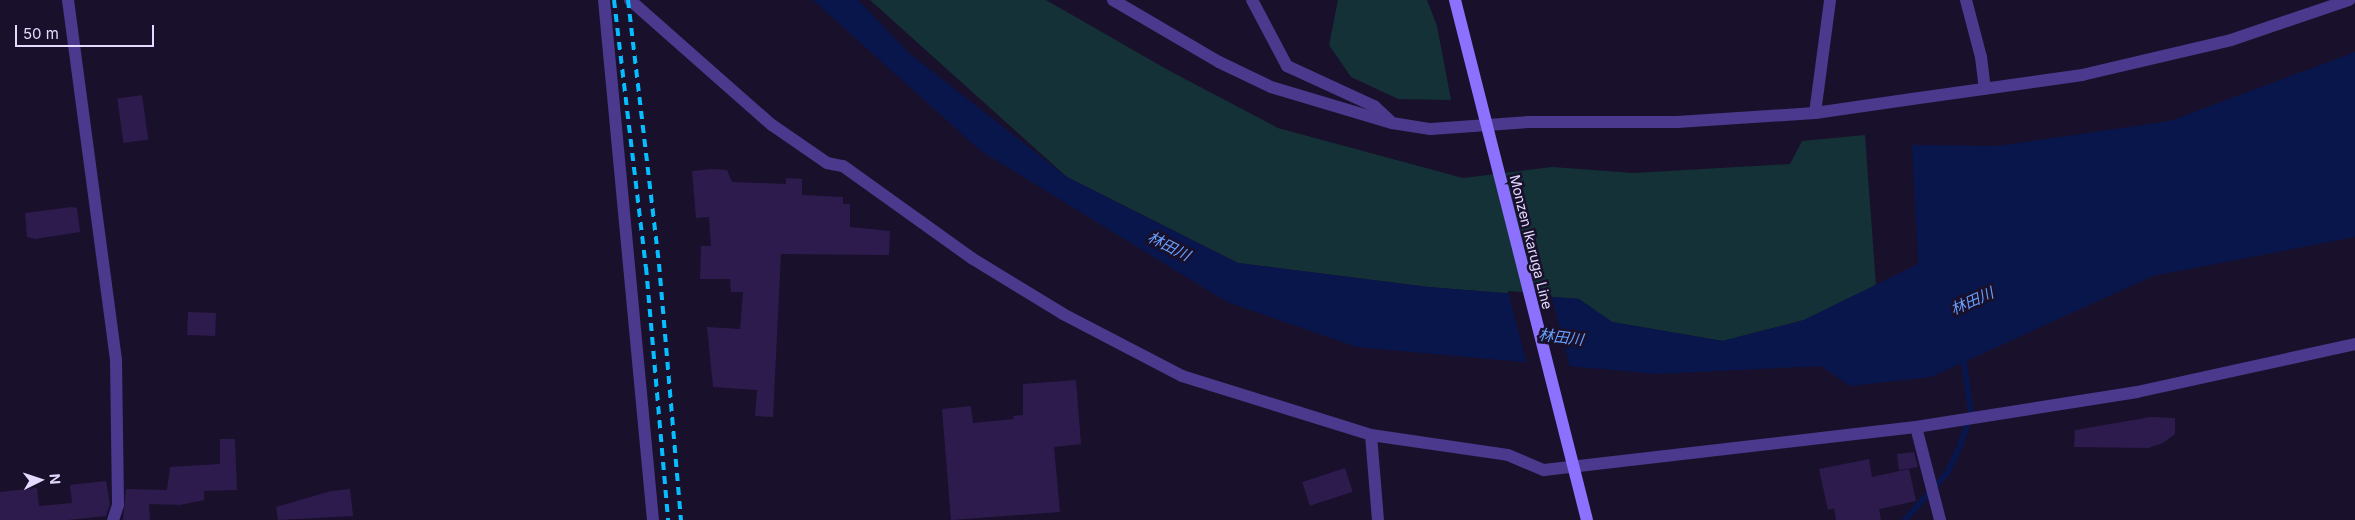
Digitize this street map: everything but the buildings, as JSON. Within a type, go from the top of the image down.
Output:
[{"type":"main road","name":"Monzen Ikaruga Line","points":[[1455,0],[1586,520]]},
{"type":"street","points":[[68,0],[116,360],[118,505],[114,520]]},
{"type":"street","points":[[604,0],[653,520]]},
{"type":"street","points":[[630,0],[772,125],[827,163],[843,166],[973,259],[1063,314],[1182,376],[1371,435],[1508,455],[1544,470],[1572,462],[1916,427],[2137,392],[2355,344]]},
{"type":"street","points":[[1112,0],[1219,62],[1271,87],[1392,122],[1431,129],[1488,132],[1528,122],[1677,122],[1815,113],[1985,89],[2082,74],[2231,40],[2348,0]]},
{"type":"street","points":[[1252,0],[1287,66],[1374,106],[1392,122]]},
{"type":"street","points":[[1815,113],[1830,0]]},
{"type":"street","points":[[1966,0],[1981,57],[1985,89]]},
{"type":"street","points":[[1916,427],[1940,520]]},
{"type":"street","points":[[1371,435],[1378,520]]},
{"type":"green space","points":[[870,0],[1046,0],[1168,70],[1278,128],[1463,178],[1552,167],[1634,173],[1790,164],[1802,141],[1865,135],[1876,285],[1804,320],[1723,341],[1612,322],[1579,299],[1428,287],[1238,263],[1067,177]]},
{"type":"green space","points":[[1338,0],[1427,0],[1437,26],[1451,100],[1398,99],[1351,77],[1329,45]]},
{"type":"water","name":"林田川","points":[[813,0],[858,0],[909,53],[1067,177],[1238,263],[1428,287],[1579,299],[1612,322],[1722,341],[1804,320],[1918,264],[1912,145],[1997,146],[2170,121],[2355,52],[2355,237],[2153,276],[1931,377],[1850,386],[1821,366],[1657,374],[1357,347],[1227,302],[981,151]]},
{"type":"pier","points":[[1508,291],[1551,294],[1570,368],[1527,365]]},
{"type":"waterway","points":[[1905,520],[1948,472],[1960,446],[1971,414],[1963,355]]},
{"type":"railway","points":[[614,0],[646,267],[668,520]]},
{"type":"railway","points":[[628,0],[659,264],[681,520]]}]
